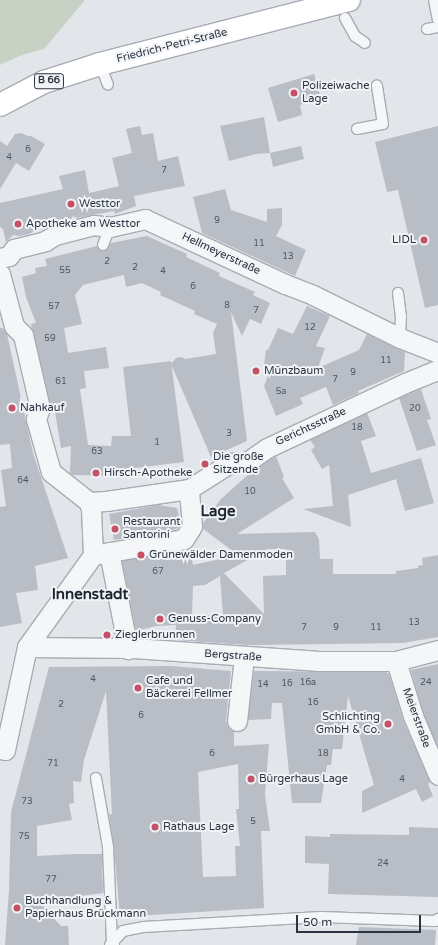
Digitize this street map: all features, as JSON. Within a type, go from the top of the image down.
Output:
[{"type":"main road","name":"Friedrich-Petri-Straße","points":[[0,105],[44,82],[100,64],[347,9]]},
{"type":"street","name":"Hellmeyerstraße","points":[[0,258],[9,256],[14,249],[45,241],[55,235],[94,225],[110,227],[145,219],[285,284],[313,295],[400,338],[438,353]]},
{"type":"street","points":[[0,274],[8,296],[14,326],[23,335],[29,374],[40,408],[36,419],[44,441],[51,472],[67,488],[89,502],[106,553],[128,649]]},
{"type":"street","name":"Gerichtsstraße","points":[[89,502],[189,489],[230,463],[247,462],[267,448],[405,383],[438,370]]},
{"type":"street","points":[[2,750],[27,647],[106,553],[184,539],[192,526],[189,489]]},
{"type":"street","name":"Bergstraße","points":[[27,647],[128,649],[317,661],[396,661],[438,650]]},
{"type":"street","points":[[236,721],[244,657]]},
{"type":"street","name":"Meierstraße","points":[[396,661],[413,716],[438,775]]},
{"type":"lane","points":[[434,0],[438,20]]},
{"type":"lane","points":[[347,9],[355,36],[365,43]]},
{"type":"lane","points":[[427,29],[438,27]]},
{"type":"lane","points":[[100,64],[108,85]]},
{"type":"lane","points":[[358,129],[383,124],[377,85]]},
{"type":"lane","points":[[103,245],[110,227]]},
{"type":"lane","points":[[398,293],[401,316],[400,338]]},
{"type":"lane","points":[[96,778],[108,847],[112,944]]},
{"type":"lane","points":[[112,944],[123,931],[143,927],[321,917],[435,921],[438,919]]},
{"type":"green space","points":[[0,0],[85,0],[44,49],[22,55],[0,65]]},
{"type":"building","name":"Polizeiwache Lage","points":[[314,74],[321,98],[300,105],[302,115],[278,122],[268,88]]},
{"type":"building","points":[[264,117],[270,153],[256,154],[229,161],[220,126]]},
{"type":"building","points":[[140,126],[142,135],[153,133],[158,161],[178,156],[185,186],[134,196],[136,206],[115,214],[114,211],[77,218],[73,216],[71,219],[62,222],[54,217],[51,223],[33,227],[34,231],[29,234],[19,236],[13,235],[6,242],[3,229],[0,227],[0,203],[63,189],[59,176],[85,170],[89,193],[119,186],[112,158],[132,153],[126,129]]},
{"type":"building","name":"LIDL","points":[[438,126],[438,305],[425,308],[398,190],[387,192],[375,142]]},
{"type":"building","points":[[21,133],[31,136],[45,144],[29,171],[16,163],[0,189],[0,141],[7,146],[15,134]]},
{"type":"building","points":[[301,146],[304,159],[273,167],[270,153]]},
{"type":"building","points":[[225,189],[231,210],[267,222],[267,209],[282,208],[282,225],[276,236],[306,250],[295,276],[202,233],[193,197]]},
{"type":"building","points":[[147,236],[187,254],[186,257],[220,273],[219,276],[255,292],[253,295],[270,303],[261,324],[250,319],[242,336],[231,312],[247,441],[211,457],[172,365],[184,462],[127,469],[127,475],[73,475],[70,473],[71,446],[61,448],[54,406],[51,407],[32,330],[31,324],[36,323],[26,297],[22,277],[36,273],[35,268],[47,266],[45,259],[97,246],[100,251],[104,251],[107,250],[111,243]],"holes":[[[124,275],[126,287],[142,283],[161,292],[160,295],[195,311],[194,314],[217,324],[213,333],[216,354],[185,359],[182,357],[176,358],[171,364],[171,361],[123,367],[131,436],[112,436],[111,446],[88,445],[80,389],[86,388],[84,371],[109,368],[106,347],[68,353],[64,328],[82,324],[75,295],[83,285]]]},
{"type":"building","points":[[307,306],[330,316],[316,346],[325,348],[318,368],[359,350],[367,334],[405,352],[404,371],[358,391],[359,393],[333,405],[326,387],[300,398],[303,404],[276,416],[264,386],[272,365],[264,365],[266,350],[268,350],[278,328],[293,334]]},
{"type":"building","points":[[0,328],[3,328],[7,334],[33,453],[68,558],[35,566],[38,590],[16,593],[22,623],[0,627],[0,507],[6,506],[1,470],[12,468],[10,444],[0,445]]},
{"type":"building","points":[[421,389],[431,419],[427,420],[436,445],[417,451],[399,398]]},
{"type":"building","points":[[367,413],[376,436],[361,441],[371,473],[421,458],[434,503],[405,511],[396,479],[348,495],[351,527],[303,509],[333,506],[329,465],[322,469],[311,450],[315,447],[310,440]]},
{"type":"building","points":[[276,456],[284,477],[282,478],[294,498],[237,534],[315,532],[319,539],[320,559],[333,559],[333,574],[396,574],[396,571],[418,568],[418,566],[423,565],[422,558],[438,555],[438,637],[403,643],[247,645],[175,640],[176,625],[156,626],[136,631],[122,561],[186,550],[188,557],[191,556],[193,565],[238,555],[202,528],[203,523],[221,499],[251,472]],"holes":[[[267,549],[286,549],[286,575],[263,576],[264,614],[224,573]],[[220,576],[223,616],[192,615],[193,586],[205,585]]]},
{"type":"building","points":[[158,505],[177,508],[181,524],[177,529],[114,540],[109,514]]},
{"type":"building","points":[[438,664],[438,747],[423,712],[411,670]]},
{"type":"building","points":[[171,666],[231,671],[226,720],[227,726],[234,731],[234,746],[269,744],[265,795],[270,831],[261,831],[264,908],[120,917],[114,847],[109,814],[112,814],[106,691],[84,760],[81,782],[73,781],[74,803],[69,804],[72,820],[37,826],[37,856],[102,854],[103,893],[65,898],[65,901],[40,903],[61,926],[68,926],[69,945],[5,945],[9,890],[11,812],[49,667]],"holes":[[[238,764],[239,809],[236,809],[240,846],[235,846],[236,876],[203,877],[198,772]]]},
{"type":"building","points":[[254,671],[386,672],[389,674],[403,720],[430,782],[428,784],[433,796],[422,802],[416,789],[362,813],[362,791],[374,785],[348,696],[342,749],[333,749],[331,765],[327,765],[321,803],[292,803],[282,703],[272,703],[271,719],[248,720]]},
{"type":"building","points":[[409,827],[438,828],[438,897],[328,894],[329,864],[305,863],[305,836],[330,837],[330,834],[409,835]]},
{"type":"building","points":[[359,927],[436,930],[435,945],[356,945]]},
{"type":"place","name":"Polizeiwache Lage","points":[[294,93]]},
{"type":"place","name":"Westtor","points":[[71,204]]},
{"type":"place","name":"Apotheke am Westtor","points":[[18,224]]},
{"type":"place","name":"LIDL","points":[[424,240]]},
{"type":"place","name":"Münzbaum","points":[[256,371]]},
{"type":"place","name":"Nahkauf","points":[[12,408]]},
{"type":"place","name":"Die große Sitzende","points":[[205,464]]},
{"type":"place","name":"Hirsch-Apotheke","points":[[96,473]]},
{"type":"place","name":"Restaurant Santorini","points":[[115,529]]},
{"type":"place","name":"Grünewälder Damenmoden","points":[[141,555]]},
{"type":"place","name":"Genuss-Company","points":[[160,619]]},
{"type":"place","name":"Zieglerbrunnen","points":[[107,635]]},
{"type":"place","name":"Cafe und Bäckerei Fellmer","points":[[138,688]]},
{"type":"place","name":"Schlichting GmbH & Co.","points":[[388,724]]},
{"type":"place","name":"Bürgerhaus Lage","points":[[251,779]]},
{"type":"place","name":"Rathaus Lage","points":[[155,827]]},
{"type":"place","name":"Buchhandlung & Papierhaus Brückmann","points":[[17,908]]},
{"type":"district","name":"Lage","points":[[218,512]]},
{"type":"district","name":"Innenstadt","points":[[90,595]]}]
